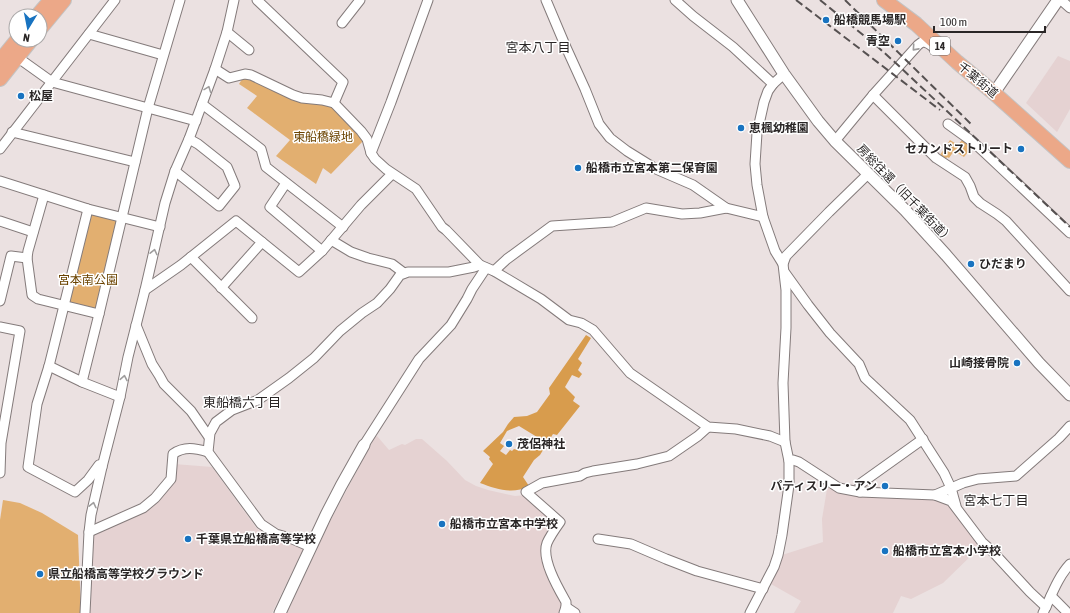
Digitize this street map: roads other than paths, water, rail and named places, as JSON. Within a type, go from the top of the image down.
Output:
[{"type":"highway","points":[[44,8],[51,0]]},
{"type":"highway","points":[[48,19],[64,0]]},
{"type":"highway","name":"千葉街道","points":[[884,0],[916,24],[1070,161]]},
{"type":"highway","points":[[0,61],[11,48]]},
{"type":"highway","points":[[0,79],[24,48]]},
{"type":"street","points":[[0,149],[115,0]]},
{"type":"street","points":[[82,382],[148,108],[180,0]]},
{"type":"street","points":[[85,613],[91,515],[120,397],[128,357],[169,189],[215,69],[227,32],[234,0]]},
{"type":"street","points":[[257,0],[343,82],[334,103]]},
{"type":"street","points":[[342,23],[360,0]]},
{"type":"street","points":[[371,153],[428,0]]},
{"type":"street","points":[[546,0],[599,124],[610,138],[627,151],[656,168],[693,185],[726,208],[763,217]]},
{"type":"street","points":[[675,0],[693,16],[734,47],[773,84]]},
{"type":"street","name":"房総往還（旧千葉街道）","points":[[737,0],[784,74],[814,116],[835,141],[905,210],[1039,363],[1070,395]]},
{"type":"street","points":[[994,93],[1060,0],[1070,8]]},
{"type":"street","points":[[227,32],[249,50]]},
{"type":"street","points":[[89,34],[163,55]]},
{"type":"street","points":[[835,141],[873,95],[922,42],[928,43],[951,63],[957,62]]},
{"type":"street","points":[[17,57],[52,82],[196,121]]},
{"type":"street","points":[[215,69],[229,78],[245,74],[251,75],[293,95],[302,98],[334,103],[361,131],[369,144],[371,153],[375,159],[392,174],[416,189],[442,227],[487,268],[541,299],[569,320],[581,323],[593,330],[630,373],[708,428],[736,429],[770,436],[784,442]]},
{"type":"street","points":[[784,74],[773,84],[767,94],[755,146],[757,185],[763,217],[775,251],[783,268],[808,305],[859,364],[865,378],[910,420],[944,474],[951,488],[956,508]]},
{"type":"street","points":[[873,95],[936,158],[965,177],[974,197],[1006,221],[1070,291]]},
{"type":"street","points":[[202,104],[261,149],[266,168],[342,227]]},
{"type":"street","points":[[948,124],[973,142],[1070,233]]},
{"type":"street","points":[[12,132],[135,162]]},
{"type":"street","points":[[952,140],[958,132]]},
{"type":"street","points":[[175,171],[219,206],[235,186],[227,167],[198,144],[189,139]]},
{"type":"street","points":[[145,290],[181,265],[236,221],[299,272],[322,251],[361,205],[392,174]]},
{"type":"street","points":[[751,613],[774,567],[778,554],[789,485],[789,461],[784,442],[783,383],[786,328],[786,290],[783,268],[786,256],[868,174]]},
{"type":"street","points":[[0,180],[88,209],[160,227]]},
{"type":"street","points":[[286,183],[270,207],[322,251]]},
{"type":"street","points":[[44,195],[27,258],[32,295],[38,299],[99,314]]},
{"type":"street","points":[[208,452],[210,433],[216,422],[232,410],[258,400],[289,378],[314,358],[340,331],[377,303],[400,275],[404,273],[449,272],[474,267],[487,268],[507,259],[552,226],[612,222],[646,208],[682,214],[700,213],[726,208]]},
{"type":"street","points":[[88,209],[49,366],[37,404],[28,467],[75,492],[88,480],[99,465],[102,467]]},
{"type":"street","points":[[0,221],[33,232]]},
{"type":"street","points":[[331,240],[351,252],[392,264],[404,273]]},
{"type":"street","points":[[221,288],[262,242]]},
{"type":"street","points":[[0,301],[12,256],[27,258]]},
{"type":"street","points":[[191,257],[252,318]]},
{"type":"street","points":[[280,613],[340,486],[364,445],[419,360],[451,325],[472,289],[487,268]]},
{"type":"street","points":[[136,325],[152,364],[164,384],[191,411],[209,437]]},
{"type":"street","points":[[0,327],[20,331],[1,443],[0,473]]},
{"type":"street","points":[[49,366],[82,382],[120,397]]},
{"type":"street","points":[[936,495],[963,483],[978,479],[1016,476],[1059,438],[1070,426]]},
{"type":"street","points":[[575,613],[565,610],[566,602],[551,573],[546,553],[546,544],[560,522],[526,492],[542,483],[669,456],[708,428]]},
{"type":"street","points":[[860,492],[860,484],[923,439]]},
{"type":"street","points":[[89,532],[143,508],[155,498],[171,479],[173,454],[180,449],[196,449],[208,452],[261,524],[276,534],[311,547]]},
{"type":"street","points":[[789,461],[793,460],[799,462],[839,488],[860,492],[936,495],[951,501],[982,542],[1030,592],[1044,610],[1065,569],[1070,564]]},
{"type":"street","points":[[598,539],[631,544],[697,571],[763,589]]},
{"type":"street","points":[[1052,596],[1068,613]]},
{"type":"railway","points":[[796,0],[940,110]]},
{"type":"railway","points":[[820,0],[899,66],[1070,227]]},
{"type":"railway","points":[[845,0],[972,125]]},
{"type":"place","name":"船橋競馬場駅","points":[[826,20]]},
{"type":"place","name":"青空","points":[[898,41]]},
{"type":"place","name":"松屋","points":[[21,96]]},
{"type":"place","name":"恵楓幼稚園","points":[[741,128]]},
{"type":"place","name":"セカンドストリート","points":[[1021,149]]},
{"type":"place","name":"船橋市立宮本第二保育園","points":[[578,168]]},
{"type":"place","name":"ひだまり","points":[[971,264]]},
{"type":"place","name":"山崎接骨院","points":[[1017,363]]},
{"type":"place","name":"茂侶神社","points":[[509,444]]},
{"type":"place","name":"パティスリー・アン","points":[[885,486]]},
{"type":"place","name":"船橋市立宮本中学校","points":[[442,524]]},
{"type":"place","name":"千葉県立船橋高等学校","points":[[188,539]]},
{"type":"place","name":"船橋市立宮本小学校","points":[[885,551]]},
{"type":"place","name":"県立船橋高等学校グラウンド","points":[[40,574]]},
{"type":"district","name":"宮本八丁目","points":[[538,47]]},
{"type":"district","name":"東船橋六丁目","points":[[242,402]]},
{"type":"district","name":"宮本七丁目","points":[[996,500]]},
{"type":"park label","name":"東船橋緑地","points":[[323,137]]},
{"type":"park label","name":"宮本南公園","points":[[88,280]]}]
